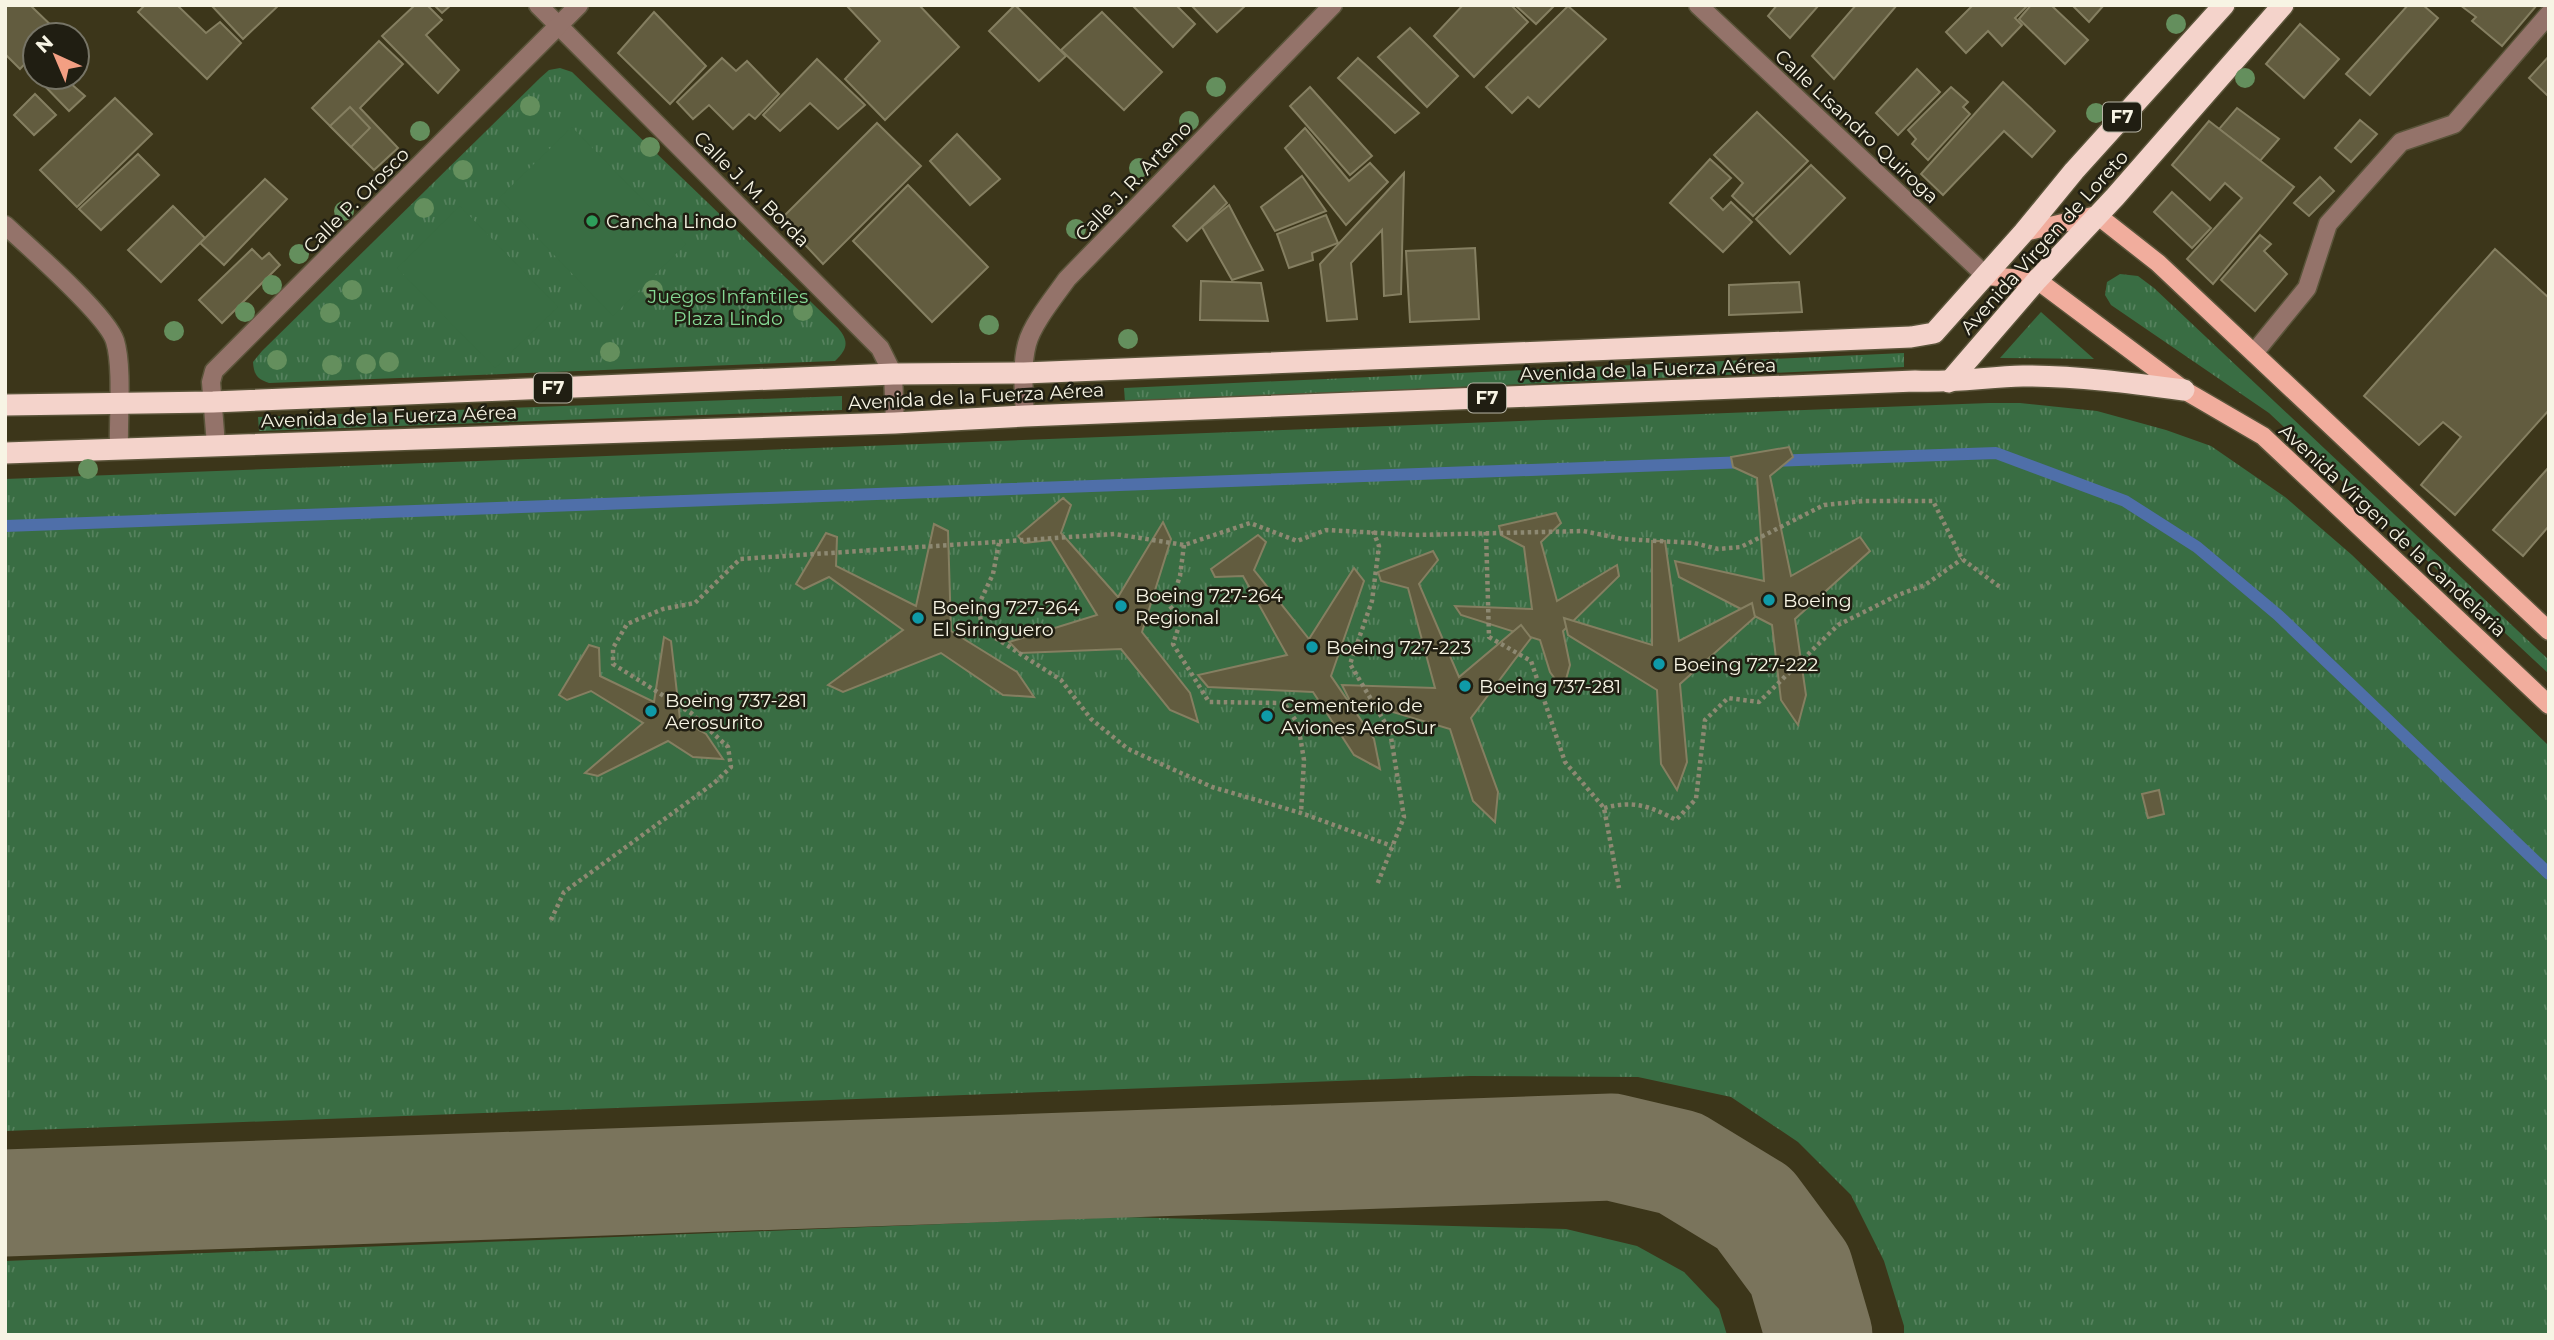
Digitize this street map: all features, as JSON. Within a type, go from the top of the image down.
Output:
[{"type":"highway","name":"Avenida Virgen de Loreto","points":[[1911,337],[1934,333],[2074,171],[2224,5]]},
{"type":"highway","name":"Avenida Virgen de Loreto","points":[[1949,383],[2036,280],[2115,197],[2283,5]]},
{"type":"highway","name":"Avenida de la Fuerza Aérea","points":[[5,405],[212,401],[893,374],[1024,373],[1911,337]]},
{"type":"highway","name":"Avenida de la Fuerza Aérea","points":[[5,453],[895,423],[1915,381],[1949,383],[2022,376],[2184,390]]},
{"type":"main road","points":[[2024,232],[2097,215]]},
{"type":"main road","name":"Avenida Virgen de la Candelaria","points":[[2097,215],[2158,263],[2549,631]]},
{"type":"main road","points":[[1986,276],[2036,280]]},
{"type":"main road","name":"Avenida Virgen de la Candelaria","points":[[2036,280],[2184,390],[2263,436],[2549,705]]},
{"type":"street","name":"Calle J. M. Borda","points":[[538,5],[880,348],[893,374],[895,423]]},
{"type":"street","name":"Calle P. Orosco","points":[[216,444],[211,383],[214,371],[579,5]]},
{"type":"street","name":"Calle J. R. Arteno","points":[[1025,416],[1024,373],[1027,342],[1067,279],[1333,5]]},
{"type":"street","name":"Calle Lisandro Quiroga","points":[[1698,5],[1986,276]]},
{"type":"street","points":[[2254,353],[2307,288],[2328,224],[2401,142],[2454,124],[2549,13]]},
{"type":"street","points":[[5,225],[99,316],[115,339],[118,359],[119,449]]},
{"type":"path","points":[[551,920],[564,892],[714,783],[731,767],[728,747],[691,713],[613,664],[612,648],[627,624],[663,609],[695,603],[740,559],[1115,534],[1184,545],[1250,523],[1297,541],[1326,530],[1415,535],[1583,531],[1623,539],[1694,543],[1718,549],[1741,548],[1824,506],[1864,501],[1933,501],[1962,559],[2000,587]]},
{"type":"path","points":[[1373,531],[1379,545],[1372,601],[1350,664],[1390,732],[1404,817],[1377,885]]},
{"type":"path","points":[[1486,532],[1489,637],[1531,662],[1565,762],[1604,808],[1619,888]]},
{"type":"path","points":[[999,543],[993,574],[979,604],[981,624],[994,638],[1061,680],[1091,719],[1128,749],[1212,787],[1301,813],[1392,846]]},
{"type":"path","points":[[1184,545],[1180,576],[1170,606],[1181,620],[1173,644],[1209,702],[1284,703],[1298,724],[1304,760],[1301,813]]},
{"type":"path","points":[[1604,808],[1619,804],[1649,806],[1676,820],[1696,799],[1705,720],[1728,698],[1759,702],[1838,625],[1898,595],[1925,585],[1962,559]]},
{"type":"green space","name":"Juegos Infantiles Plaza Lindo","points":[[560,68],[572,72],[838,328],[846,345],[839,357],[835,361],[269,383],[259,378],[253,362],[262,351],[540,78],[549,70]]},
{"type":"green space","name":"Cancha Lindo","points":[[572,127],[686,244],[613,316],[499,198]]},
{"type":"green space","points":[[460,206],[558,307],[495,368],[397,268]]},
{"type":"green space","points":[[2120,274],[2138,276],[2154,288],[2549,660],[2549,674],[2269,413],[2111,305],[2105,295],[2107,282]]},
{"type":"green space","points":[[2041,312],[2094,359],[2000,358]]},
{"type":"green space","points":[[1904,353],[1904,367],[1125,402],[1124,388]]},
{"type":"green space","points":[[842,396],[842,410],[259,431],[258,417]]},
{"type":"green space","points":[[2020,403],[2097,411],[2211,446],[2285,497],[2352,555],[2549,746],[2549,1335],[1904,1335],[1904,1326],[1884,1261],[1851,1195],[1798,1142],[1731,1097],[1638,1077],[1470,1076],[5,1131],[5,479]]},
{"type":"green space","points":[[1122,1217],[1566,1229],[1637,1246],[1684,1272],[1719,1309],[1727,1335],[5,1335],[5,1261]]},
{"type":"building","points":[[5,5],[30,5],[47,21],[21,21],[20,69],[5,54]]},
{"type":"building","points":[[145,5],[177,5],[206,33],[220,22],[241,43],[207,79],[138,12]]},
{"type":"building","points":[[211,5],[279,5],[243,39]]},
{"type":"building","points":[[415,5],[427,5],[442,20],[426,35],[459,70],[438,93],[382,36]]},
{"type":"building","points":[[434,5],[451,5],[442,13]]},
{"type":"building","points":[[846,5],[919,5],[959,47],[885,120],[845,79],[880,41]]},
{"type":"building","points":[[1015,5],[1066,56],[1039,81],[989,31]]},
{"type":"building","points":[[1132,5],[1176,5],[1195,24],[1173,47]]},
{"type":"building","points":[[1191,5],[1246,5],[1217,32]]},
{"type":"building","points":[[1463,5],[1511,5],[1528,22],[1474,77],[1434,36]]},
{"type":"building","points":[[1515,5],[1555,5],[1536,24]]},
{"type":"building","points":[[1777,5],[1819,5],[1790,38],[1768,16]]},
{"type":"building","points":[[1856,5],[1897,5],[1834,79],[1812,56]]},
{"type":"building","points":[[1973,5],[2028,5],[2015,18],[2022,25],[2002,46],[1988,31],[1966,53],[1946,32]]},
{"type":"building","points":[[2031,5],[2051,5],[2088,40],[2065,64],[2019,19]]},
{"type":"building","points":[[2072,5],[2104,5],[2089,22]]},
{"type":"building","points":[[2408,5],[2423,5],[2438,18],[2370,95],[2346,74]]},
{"type":"building","points":[[2460,5],[2537,5],[2502,46],[2472,21],[2476,17]]},
{"type":"building","points":[[1568,6],[1606,39],[1539,107],[1528,97],[1512,113],[1486,87]]},
{"type":"building","points":[[654,12],[706,66],[670,104],[618,53]]},
{"type":"building","points":[[1102,12],[1162,72],[1124,110],[1061,50]]},
{"type":"building","points":[[2300,24],[2339,59],[2304,98],[2266,64]]},
{"type":"building","points":[[1410,28],[1458,76],[1427,107],[1378,57]]},
{"type":"building","points":[[379,41],[403,64],[360,108],[398,148],[374,170],[312,108]]},
{"type":"building","points":[[2549,56],[2549,97],[2529,78]]},
{"type":"building","points":[[722,58],[736,71],[747,61],[779,94],[755,119],[749,114],[733,129],[709,105],[693,119],[677,102]]},
{"type":"building","points":[[1358,58],[1419,113],[1395,133],[1338,78]]},
{"type":"building","points":[[817,59],[865,105],[838,129],[810,103],[780,131],[763,115]]},
{"type":"building","points":[[1917,69],[1940,92],[1898,135],[1876,113]]},
{"type":"building","points":[[2003,82],[2055,131],[2032,157],[2004,131],[1943,195],[1921,174]]},
{"type":"building","points":[[1310,87],[1372,156],[1350,175],[1290,106]]},
{"type":"building","points":[[1951,87],[1968,102],[1963,107],[1970,114],[1928,160],[1912,144],[1916,139],[1908,130]]},
{"type":"building","points":[[50,91],[79,91],[85,96],[69,111]]},
{"type":"building","points":[[35,94],[56,115],[34,135],[14,115]]},
{"type":"building","points":[[115,98],[152,134],[77,207],[40,170]]},
{"type":"building","points":[[350,107],[370,128],[351,147],[330,126]]},
{"type":"building","points":[[2237,108],[2279,139],[2260,161],[2219,129]]},
{"type":"building","points":[[1757,112],[1808,161],[1753,216],[1732,196],[1743,183],[1714,155]]},
{"type":"building","points":[[2360,120],[2377,134],[2351,162],[2335,148]]},
{"type":"building","points":[[2209,121],[2294,187],[2213,284],[2187,259],[2242,198],[2225,183],[2210,200],[2172,165]]},
{"type":"building","points":[[877,123],[921,166],[823,264],[781,219]]},
{"type":"building","points":[[1305,128],[1349,181],[1370,163],[1388,182],[1346,225],[1285,148]]},
{"type":"building","points":[[957,134],[1000,179],[970,205],[930,161]]},
{"type":"building","points":[[138,154],[159,175],[101,230],[79,209]]},
{"type":"building","points":[[1710,159],[1731,178],[1711,198],[1723,210],[1731,202],[1752,222],[1723,252],[1670,203]]},
{"type":"building","points":[[1811,165],[1845,198],[1790,254],[1756,219]]},
{"type":"building","points":[[1404,173],[1401,294],[1384,296],[1382,230],[1351,263],[1357,319],[1327,321],[1320,264]]},
{"type":"building","points":[[1302,176],[1326,211],[1275,231],[1261,207]]},
{"type":"building","points":[[2320,177],[2334,191],[2309,216],[2294,203]]},
{"type":"building","points":[[265,179],[287,199],[224,265],[200,243]]},
{"type":"building","points":[[908,185],[988,267],[932,322],[853,241]]},
{"type":"building","points":[[1214,186],[1227,203],[1187,241],[1173,226]]},
{"type":"building","points":[[2172,192],[2211,228],[2192,248],[2154,212]]},
{"type":"building","points":[[1229,205],[1263,270],[1232,280],[1202,227]]},
{"type":"building","points":[[173,206],[205,238],[161,282],[128,250]]},
{"type":"building","points":[[1326,215],[1338,243],[1312,253],[1313,260],[1289,268],[1277,234]]},
{"type":"building","points":[[2260,235],[2271,244],[2264,251],[2287,274],[2255,311],[2221,280]]},
{"type":"building","points":[[1475,248],[1479,319],[1410,322],[1406,251]]},
{"type":"building","points":[[252,249],[262,259],[269,253],[280,265],[222,323],[199,300]]},
{"type":"building","points":[[2495,249],[2549,298],[2549,410],[2455,515],[2421,485],[2461,437],[2443,422],[2419,445],[2364,396]]},
{"type":"building","points":[[1201,281],[1261,283],[1268,321],[1200,320]]},
{"type":"building","points":[[1799,282],[1802,312],[1729,315],[1729,285]]},
{"type":"building","name":"Boeing","points":[[1789,447],[1793,457],[1770,476],[1791,576],[1860,537],[1870,551],[1795,619],[1806,695],[1798,725],[1781,700],[1772,625],[1679,577],[1675,561],[1764,581],[1757,478],[1733,467],[1731,457]]},
{"type":"building","points":[[2549,467],[2549,526],[2523,556],[2493,530]]},
{"type":"building","name":"Boeing 727-264 Regional","points":[[1063,498],[1071,505],[1061,533],[1118,597],[1163,522],[1171,539],[1142,632],[1190,693],[1198,722],[1170,710],[1121,649],[1020,653],[1009,642],[1097,615],[1051,540],[1024,543],[1018,536]]},
{"type":"building","points":[[1556,513],[1561,523],[1541,542],[1557,601],[1617,565],[1619,576],[1563,631],[1570,665],[1563,690],[1550,672],[1540,640],[1461,615],[1455,606],[1532,609],[1524,547],[1501,535],[1499,526]]},
{"type":"building","name":"Boeing 727-264 El Siringuero","points":[[934,524],[948,531],[951,631],[1017,672],[1034,697],[1003,695],[941,653],[843,692],[828,685],[903,630],[829,577],[804,589],[796,584],[826,533],[837,537],[836,566],[916,606]]},
{"type":"building","name":"Boeing 727-223","points":[[1258,535],[1266,542],[1254,570],[1309,639],[1354,568],[1364,581],[1331,676],[1374,739],[1380,769],[1354,755],[1313,692],[1208,687],[1198,675],[1287,655],[1243,576],[1215,577],[1211,569]]},
{"type":"building","name":"Boeing 727-222","points":[[1652,541],[1665,541],[1679,641],[1752,603],[1755,617],[1680,684],[1687,762],[1677,790],[1661,764],[1657,690],[1568,635],[1564,618],[1652,645]]},
{"type":"building","name":"Boeing 737-281","points":[[1433,551],[1438,560],[1419,584],[1459,677],[1521,625],[1531,638],[1471,718],[1498,792],[1495,822],[1473,801],[1450,729],[1349,699],[1342,685],[1435,688],[1408,588],[1381,581],[1378,572]]},
{"type":"building","name":"Boeing 737-281 Aerosurito","points":[[664,637],[671,641],[680,719],[706,734],[723,759],[693,757],[668,741],[598,776],[585,773],[643,723],[591,691],[567,700],[559,695],[589,645],[599,648],[600,676],[654,702]]},
{"type":"building","points":[[2159,790],[2164,814],[2148,818],[2142,794]]},
{"type":"waterway","points":[[1772,461],[1996,453],[2125,501],[2197,547],[2278,615],[2549,874]]},
{"type":"waterway","points":[[5,526],[1747,462]]},
{"type":"taxiway","points":[[5,1203],[1612,1147],[1680,1163],[1754,1208],[1800,1270],[1819,1335]]},
{"type":"place","name":"Cancha Lindo","points":[[592,221]]},
{"type":"place","name":"Boeing","points":[[1769,600]]},
{"type":"place","name":"Boeing 727-264 Regional","points":[[1121,606]]},
{"type":"place","name":"Boeing 727-264 El Siringuero","points":[[918,618]]},
{"type":"place","name":"Boeing 727-223","points":[[1312,647]]},
{"type":"place","name":"Boeing 727-222","points":[[1659,664]]},
{"type":"place","name":"Boeing 737-281","points":[[1465,686]]},
{"type":"place","name":"Boeing 737-281 Aerosurito","points":[[651,711]]},
{"type":"place","name":"Cementerio de Aviones AeroSur","points":[[1267,716]]}]
